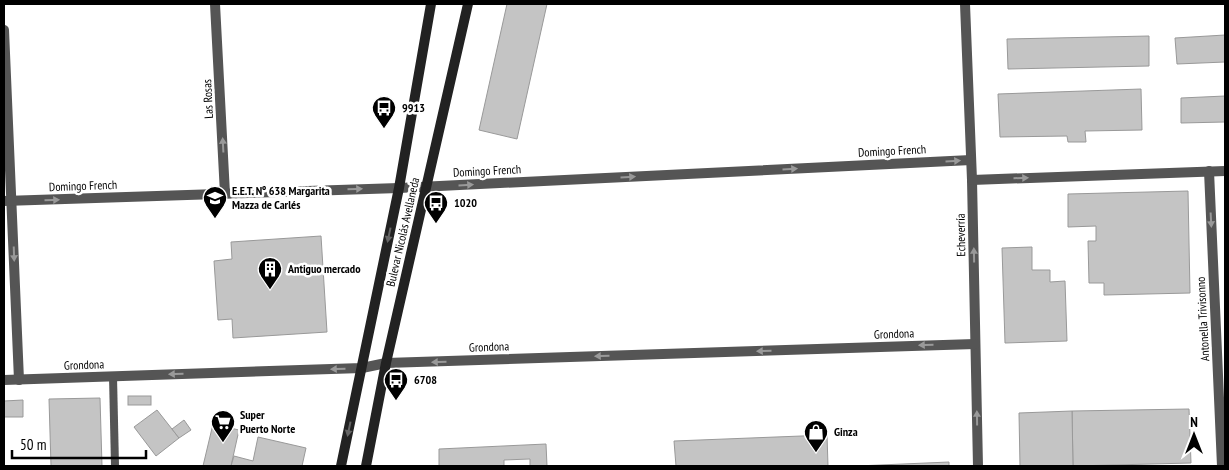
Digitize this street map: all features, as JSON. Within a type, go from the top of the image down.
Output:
[{"type":"main road","name":"Bulevar Nicolás Avellaneda","points":[[341,466],[400,188],[431,4]]},
{"type":"main road","name":"Bulevar Nicolás Avellaneda","points":[[368,466],[386,363],[468,4]]},
{"type":"street","name":"Las Rosas","points":[[216,4],[225,194]]},
{"type":"street","name":"Echeverría","points":[[965,4],[972,180],[978,466]]},
{"type":"street","points":[[4,30],[8,201],[19,380]]},
{"type":"street","name":"Domingo French","points":[[8,201],[400,188],[971,160]]},
{"type":"street","name":"Antonella Trivisonno","points":[[1209,171],[1222,466]]},
{"type":"street","points":[[972,180],[1225,171]]},
{"type":"street","name":"Grondona","points":[[4,380],[362,368],[386,363],[975,344]]},
{"type":"lane","points":[[113,376],[115,466]]},
{"type":"building","points":[[507,4],[547,4],[517,139],[479,130]]},
{"type":"building","points":[[1225,35],[1225,62],[1177,64],[1175,38]]},
{"type":"building","points":[[1149,36],[1149,66],[1008,69],[1007,39]]},
{"type":"building","points":[[1141,89],[1142,130],[1085,131],[1086,142],[1068,142],[1067,136],[1000,137],[998,94]]},
{"type":"building","points":[[1225,96],[1225,122],[1181,123],[1181,98]]},
{"type":"building","points":[[1188,191],[1190,293],[1104,295],[1104,283],[1089,283],[1088,241],[1096,241],[1096,226],[1068,227],[1068,194]]},
{"type":"building","name":"Antiguo mercado","points":[[321,236],[327,332],[233,338],[232,319],[218,320],[214,261],[232,259],[231,242]]},
{"type":"building","points":[[1032,247],[1032,270],[1050,270],[1050,282],[1065,281],[1067,341],[1005,343],[1002,248]]},
{"type":"building","points":[[128,396],[151,396],[151,405],[128,405]]},
{"type":"building","points":[[100,398],[102,466],[51,466],[49,399]]},
{"type":"building","points":[[23,400],[23,417],[4,417],[4,401]]},
{"type":"building","points":[[1189,409],[1191,463],[1073,466],[1072,411]]},
{"type":"building","points":[[157,410],[179,438],[156,456],[134,427]]},
{"type":"building","points":[[1072,411],[1073,466],[1020,466],[1019,413]]},
{"type":"building","points":[[184,420],[191,430],[179,438],[172,429]]},
{"type":"building","name":"Super Puerto Norte","points":[[213,424],[239,430],[231,466],[203,466]]},
{"type":"building","points":[[827,435],[828,466],[676,466],[674,441]]},
{"type":"building","points":[[258,437],[306,448],[302,466],[231,466],[234,456],[253,461]]},
{"type":"building","points":[[546,444],[547,466],[530,466],[530,459],[504,460],[504,466],[439,466],[439,449]]},
{"type":"building","points":[[949,462],[949,466],[857,466]]},
{"type":"place","name":"9913","points":[[384,129]]},
{"type":"place","name":"E.E.T. Nº 638 Margarita Mazza de Carlés","points":[[215,219]]},
{"type":"place","name":"1020","points":[[436,224]]},
{"type":"place","name":"Antiguo mercado","points":[[270,290]]},
{"type":"place","name":"6708","points":[[396,401]]},
{"type":"place","name":"Super Puerto Norte","points":[[223,443]]},
{"type":"place","name":"Ginza","points":[[816,453]]}]
